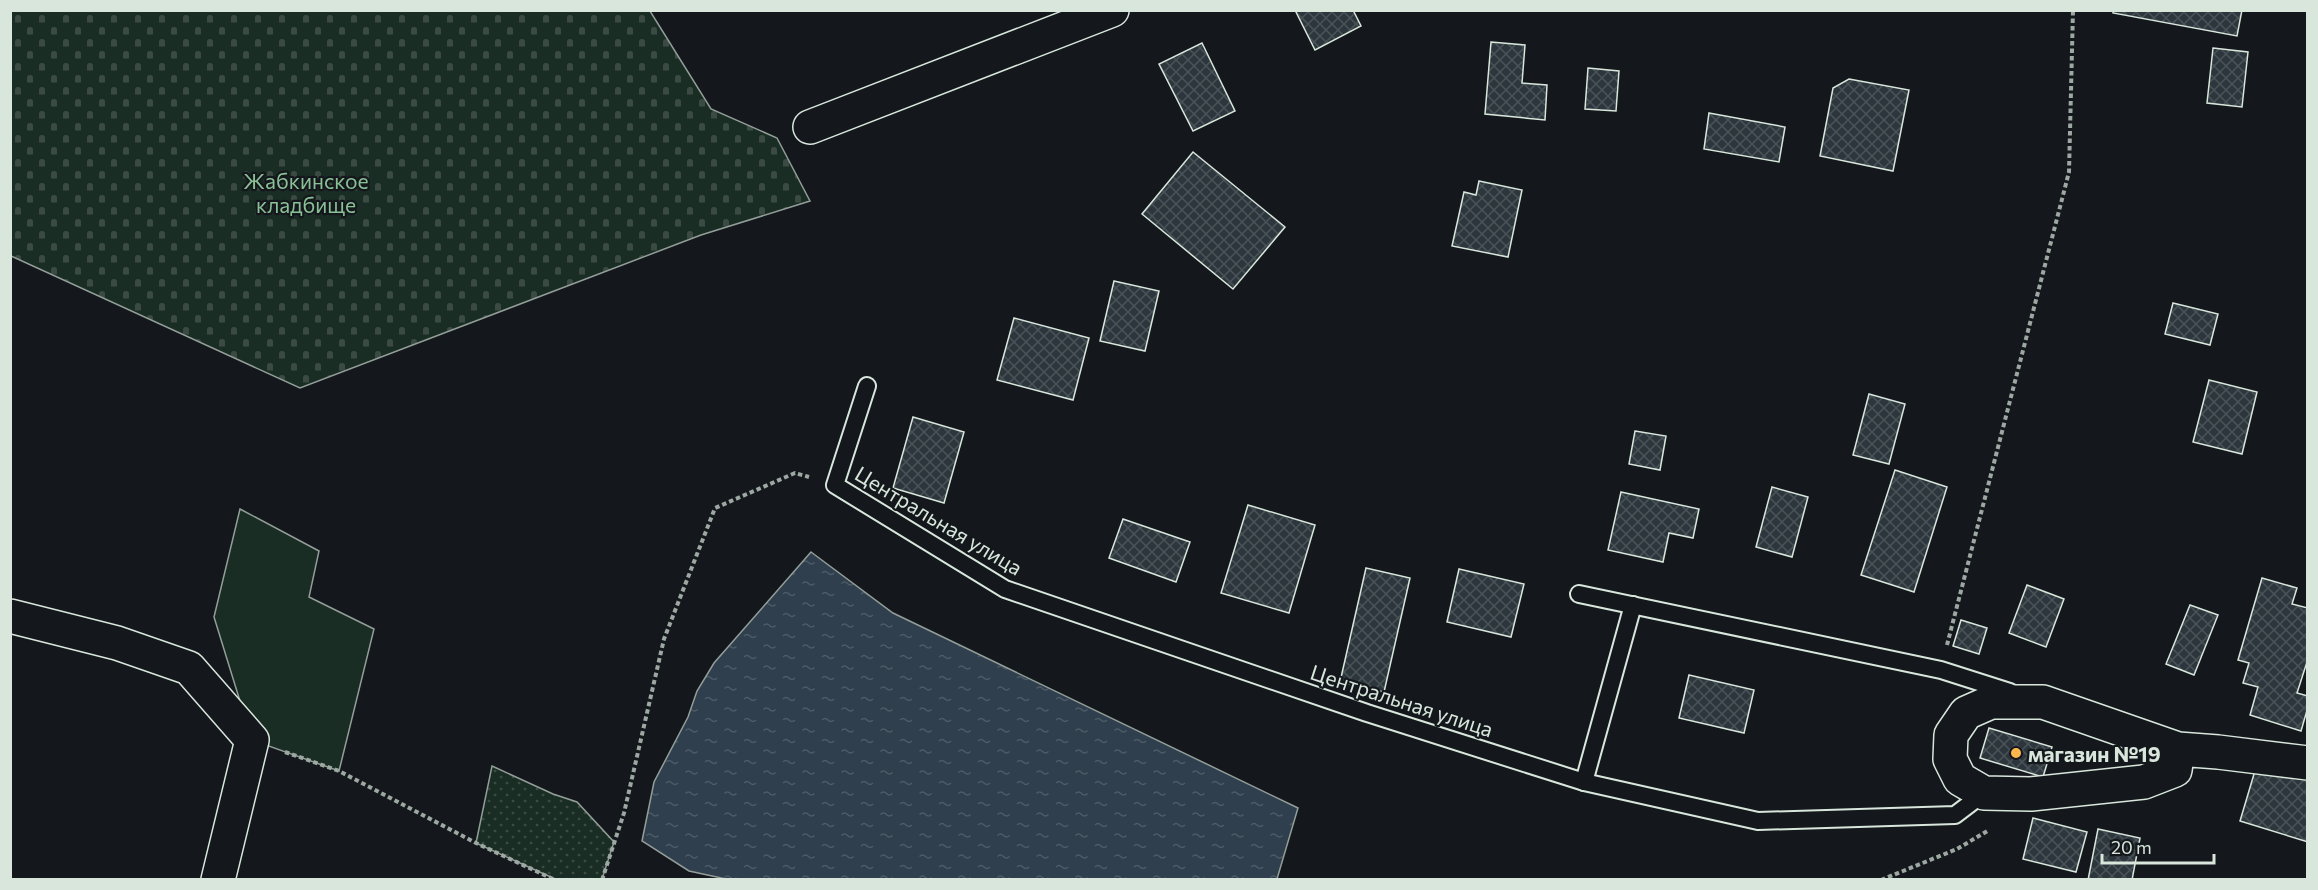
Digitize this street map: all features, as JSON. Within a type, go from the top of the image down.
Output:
[{"type":"street","points":[[810,127],[1112,10]]},
{"type":"street","points":[[10,616],[117,643],[189,668],[252,740],[218,879]]},
{"type":"street","points":[[2178,749],[2175,770],[2144,782],[2031,794],[1984,793],[1960,779],[1950,759],[1951,735],[1966,713],[1991,702],[2043,702],[2178,749],[2307,763]]},
{"type":"lane","points":[[835,485],[867,386]]},
{"type":"lane","name":"Центральная улица","points":[[835,485],[1005,589],[1367,713],[1584,782],[1758,821],[1955,815],[1984,793]]},
{"type":"lane","points":[[1579,594],[1941,670],[2043,702]]},
{"type":"lane","points":[[1584,782],[1633,605]]},
{"type":"path","points":[[1941,670],[2069,172],[2073,10]]},
{"type":"path","points":[[602,879],[624,813],[664,639],[715,508],[795,473],[835,485]]},
{"type":"path","points":[[252,740],[339,771],[476,843],[555,879]]},
{"type":"green space","name":"Жабкинское кладбище","points":[[11,10],[650,11],[711,109],[777,138],[810,201],[701,235],[300,388],[11,256]]},
{"type":"green space","points":[[240,509],[319,551],[309,597],[374,629],[339,771],[252,740],[214,617]]},
{"type":"green space","points":[[492,766],[553,794],[577,802],[614,842],[602,879],[555,879],[476,843]]},
{"type":"water","points":[[811,552],[893,613],[1298,808],[1277,879],[726,879],[689,871],[642,841],[654,782],[688,717],[697,691],[714,663]]},
{"type":"building","points":[[1295,10],[1353,10],[1361,26],[1315,50]]},
{"type":"building","points":[[2113,10],[2242,10],[2237,36],[2113,13]]},
{"type":"building","points":[[1491,42],[1525,45],[1522,83],[1547,85],[1545,120],[1485,114]]},
{"type":"building","points":[[1202,43],[1235,111],[1193,131],[1159,64]]},
{"type":"building","points":[[2213,48],[2248,52],[2242,107],[2207,103]]},
{"type":"building","points":[[1588,68],[1619,71],[1616,111],[1585,109]]},
{"type":"building","points":[[1849,79],[1909,90],[1893,171],[1820,156],[1833,88]]},
{"type":"building","points":[[1709,113],[1785,127],[1779,162],[1704,149]]},
{"type":"building","points":[[1193,152],[1285,227],[1233,289],[1142,214]]},
{"type":"building","points":[[1479,181],[1522,190],[1508,257],[1452,246],[1464,192],[1476,195]]},
{"type":"building","points":[[1114,281],[1159,291],[1145,351],[1100,341]]},
{"type":"building","points":[[2173,303],[2218,314],[2210,345],[2165,334]]},
{"type":"building","points":[[1014,318],[1089,338],[1073,400],[997,380]]},
{"type":"building","points":[[2209,380],[2257,392],[2242,454],[2193,442]]},
{"type":"building","points":[[1869,394],[1905,404],[1889,464],[1853,455]]},
{"type":"building","points":[[913,417],[964,432],[944,503],[893,488]]},
{"type":"building","points":[[1635,431],[1666,436],[1660,470],[1629,464]]},
{"type":"building","points":[[1895,470],[1947,487],[1914,592],[1861,575]]},
{"type":"building","points":[[1772,487],[1808,497],[1792,557],[1756,547]]},
{"type":"building","points":[[1621,492],[1699,509],[1693,538],[1669,533],[1663,562],[1608,550]]},
{"type":"building","points":[[1248,505],[1315,525],[1289,613],[1221,593]]},
{"type":"building","points":[[1123,519],[1190,542],[1176,582],[1109,558]]},
{"type":"building","points":[[1366,568],[1410,578],[1384,692],[1340,682]]},
{"type":"building","points":[[1459,569],[1524,584],[1511,637],[1447,622]]},
{"type":"building","points":[[2262,578],[2297,588],[2292,604],[2308,608],[2308,659],[2297,693],[2308,696],[2308,707],[2301,731],[2250,715],[2258,687],[2243,683],[2249,663],[2238,660]]},
{"type":"building","points":[[2027,585],[2064,599],[2046,647],[2009,633]]},
{"type":"building","points":[[2190,605],[2218,615],[2194,675],[2166,664]]},
{"type":"building","points":[[1961,620],[1987,628],[1979,654],[1953,646]]},
{"type":"building","points":[[1689,675],[1754,690],[1744,733],[1679,718]]},
{"type":"building","name":"магазин №19","points":[[1989,728],[2052,747],[2043,777],[1980,758]]},
{"type":"building","points":[[2257,764],[2308,780],[2308,842],[2240,821]]},
{"type":"building","points":[[2033,818],[2087,832],[2076,872],[2023,859]]},
{"type":"building","points":[[2098,829],[2140,838],[2132,880],[2088,880]]},
{"type":"place","name":"магазин №19","points":[[2016,753]]}]
